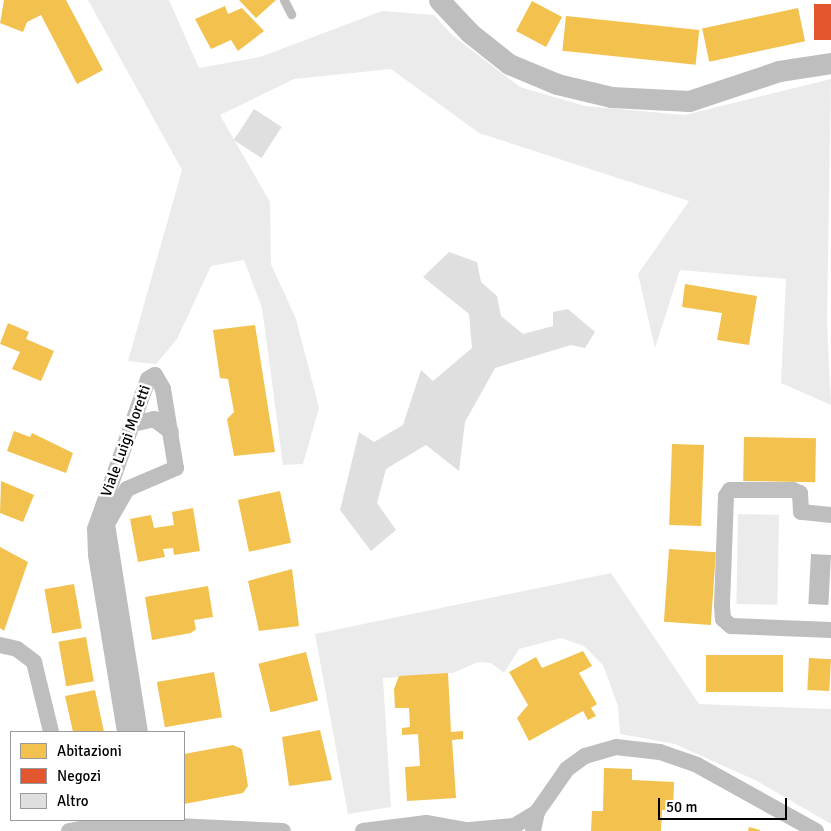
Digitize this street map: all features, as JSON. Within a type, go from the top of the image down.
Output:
[{"type":"street","points":[[438,0],[470,33],[509,64],[557,84],[612,96],[690,101],[779,71],[831,63]]},
{"type":"street","name":"Viale Luigi Moretti","points":[[125,731],[95,536],[148,379],[155,374],[162,386],[176,468],[146,478],[119,496],[107,524],[140,731]]},
{"type":"street","points":[[133,424],[154,419],[170,432]]},
{"type":"street","points":[[118,466],[146,478]]},
{"type":"street","points":[[831,515],[801,512],[800,493],[793,490],[730,490],[726,496],[722,606],[723,619],[731,626],[831,630]]},
{"type":"street","points":[[0,645],[23,652],[37,668],[51,731]]},
{"type":"street","points":[[363,831],[426,823],[471,831],[514,826],[537,812],[575,762],[603,749],[627,748],[697,765],[816,831]]},
{"type":"street","points":[[533,831],[537,812]]},
{"type":"street","points":[[68,831],[102,823],[284,831]]},
{"type":"lane","points":[[284,0],[291,14]]},
{"type":"shaded area","points":[[88,0],[169,0],[199,68],[260,57],[382,11],[434,15],[452,35],[520,87],[585,106],[685,115],[831,79],[827,322],[831,405],[781,383],[786,279],[680,270],[655,348],[638,274],[689,201],[479,133],[391,69],[294,79],[220,115],[270,202],[271,264],[296,319],[319,408],[303,464],[283,465],[262,308],[244,260],[211,266],[177,339],[156,364],[128,361],[182,170]]},
{"type":"shaded area","points":[[738,514],[779,515],[777,605],[736,604]]},
{"type":"shaded area","points":[[811,554],[831,555],[828,605],[808,604]]},
{"type":"shaded area","points":[[611,573],[699,704],[831,709],[831,824],[757,781],[675,744],[620,734],[618,706],[603,665],[584,646],[561,638],[519,649],[504,673],[491,663],[478,662],[453,673],[383,678],[391,807],[348,814],[315,634]]},
{"type":"building: Abitazioni","points":[[4,0],[66,0],[103,70],[77,84],[41,15],[27,22],[23,32],[0,23]]},
{"type":"building: Abitazioni","points":[[239,0],[276,0],[256,18]]},
{"type":"building: Abitazioni","points":[[532,1],[562,17],[546,47],[516,31]]},
{"type":"building: Abitazioni","points":[[225,6],[228,14],[242,8],[264,31],[238,51],[231,40],[211,49],[195,19]]},
{"type":"building: Abitazioni","points":[[798,8],[805,41],[709,62],[702,28]]},
{"type":"building: Abitazioni","points":[[566,16],[699,30],[696,65],[562,51]]},
{"type":"building: Abitazioni","points":[[685,284],[757,296],[749,345],[717,340],[722,313],[682,307]]},
{"type":"building: Abitazioni","points":[[8,323],[29,332],[26,339],[54,351],[41,381],[12,369],[20,352],[0,344]]},
{"type":"building: Abitazioni","points":[[255,325],[275,452],[234,456],[227,419],[234,412],[228,379],[220,378],[213,330]]},
{"type":"building: Abitazioni","points":[[14,431],[30,437],[32,433],[73,453],[66,473],[7,451]]},
{"type":"building: Abitazioni","points":[[744,437],[816,438],[815,482],[743,481]]},
{"type":"building: Abitazioni","points":[[672,444],[704,445],[701,526],[669,525]]},
{"type":"building: Abitazioni","points":[[1,481],[34,495],[23,522],[0,513]]},
{"type":"building: Abitazioni","points":[[280,491],[291,543],[249,552],[238,500]]},
{"type":"building: Abitazioni","points":[[193,508],[200,551],[174,555],[173,548],[163,549],[165,557],[138,562],[130,519],[151,515],[154,528],[174,525],[172,512]]},
{"type":"building: Abitazioni","points":[[0,547],[28,562],[4,631],[0,628]]},
{"type":"building: Abitazioni","points":[[669,549],[716,552],[711,625],[664,622]]},
{"type":"building: Abitazioni","points":[[292,569],[299,626],[259,631],[248,581]]},
{"type":"building: Abitazioni","points":[[74,584],[82,628],[52,634],[44,589]]},
{"type":"building: Abitazioni","points":[[208,586],[213,617],[194,620],[196,629],[191,633],[152,640],[145,597]]},
{"type":"building: Abitazioni","points":[[86,637],[94,681],[66,686],[58,642]]},
{"type":"building: Abitazioni","points":[[583,651],[592,666],[579,673],[597,704],[591,708],[596,716],[588,720],[583,711],[529,741],[517,718],[528,705],[509,672],[536,657],[542,668]]},
{"type":"building: Abitazioni","points":[[306,652],[318,701],[271,712],[258,664]]},
{"type":"building: Abitazioni","points":[[706,655],[783,655],[783,692],[706,692]]},
{"type":"building: Abitazioni","points":[[809,658],[831,659],[829,691],[807,690]]},
{"type":"building: Abitazioni","points":[[214,672],[222,717],[165,727],[157,682]]},
{"type":"building: Abitazioni","points":[[448,673],[451,732],[463,731],[463,739],[452,740],[456,798],[407,801],[405,767],[420,766],[418,734],[402,735],[402,728],[410,727],[409,708],[395,708],[394,689],[399,676]]},
{"type":"building: Abitazioni","points":[[95,690],[104,731],[73,731],[65,696]]},
{"type":"building: Abitazioni","points":[[320,730],[332,780],[289,786],[282,737]]},
{"type":"building: Abitazioni","points":[[233,745],[242,749],[248,786],[243,793],[185,804],[185,754]]},
{"type":"building: Abitazioni","points":[[604,768],[632,769],[632,780],[674,782],[673,810],[662,810],[661,831],[591,831],[592,811],[603,811]]},
{"type":"building: Abitazioni","points":[[749,827],[760,830],[760,831],[748,831]]},
{"type":"building: Negozi","points":[[814,4],[831,4],[831,40],[814,40]]},
{"type":"building: Altro","points":[[254,109],[282,127],[262,158],[234,140]]},
{"type":"building: Altro","points":[[449,252],[477,262],[481,282],[497,296],[501,316],[523,334],[553,326],[553,312],[568,309],[595,332],[585,348],[571,345],[495,368],[465,422],[459,471],[426,445],[386,469],[377,503],[396,530],[371,551],[340,510],[359,432],[374,442],[403,425],[421,370],[433,381],[472,348],[469,314],[423,277]]}]
